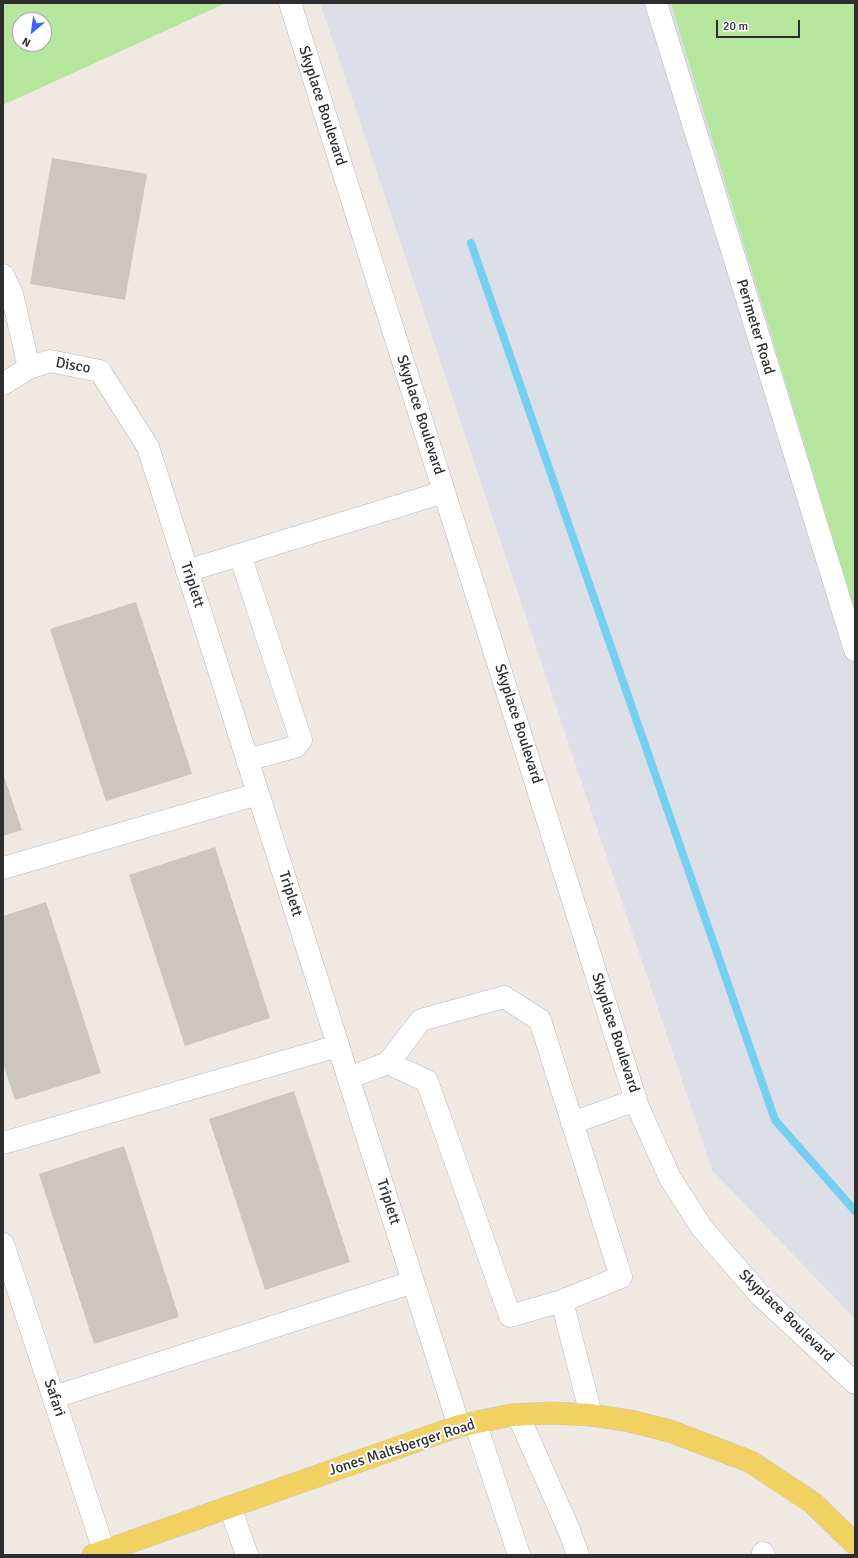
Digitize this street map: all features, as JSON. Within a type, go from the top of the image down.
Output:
[{"type":"main road","name":"Jones Maltsberger Road","points":[[97,1554],[467,1424],[518,1415],[551,1413],[591,1415],[630,1421],[670,1431],[751,1462],[814,1503],[855,1544]]},
{"type":"street","name":"Skyplace Boulevard","points":[[290,3],[636,1100],[670,1178],[702,1228],[761,1296],[855,1383]]},
{"type":"street","name":"Perimeter Road","points":[[656,3],[855,650]]},
{"type":"street","points":[[3,275],[12,294],[30,368]]},
{"type":"street","name":"Disco","points":[[3,384],[30,368],[50,361],[100,371]]},
{"type":"street","name":"Triplett","points":[[100,371],[148,447],[413,1282],[514,1554]]},
{"type":"street","points":[[187,571],[444,492]]},
{"type":"street","points":[[240,555],[301,740],[295,747],[247,760]]},
{"type":"street","points":[[3,868],[258,794]]},
{"type":"street","points":[[348,1078],[388,1063],[421,1020],[504,997],[540,1020],[621,1277],[562,1301],[510,1316],[427,1081],[388,1063]]},
{"type":"street","points":[[3,1143],[338,1046]]},
{"type":"street","points":[[572,1123],[636,1100]]},
{"type":"street","name":"Safari","points":[[3,1244],[9,1282],[54,1398],[97,1554]]},
{"type":"street","points":[[54,1398],[413,1282]]},
{"type":"street","points":[[562,1301],[591,1415]]},
{"type":"street","points":[[518,1415],[569,1530],[578,1555]]},
{"type":"street","points":[[230,1507],[247,1555]]},
{"type":"shaded area","points":[[320,3],[855,3],[855,1319],[712,1170]]},
{"type":"green space","points":[[3,3],[226,3],[3,105]]},
{"type":"green space","points":[[671,3],[855,3],[855,612]]},
{"type":"building","points":[[52,158],[147,174],[125,300],[30,284]]},
{"type":"building","points":[[136,602],[192,774],[106,801],[50,629]]},
{"type":"building","points":[[3,773],[22,830],[3,836]]},
{"type":"building","points":[[215,847],[270,1018],[185,1046],[129,875]]},
{"type":"building","points":[[46,902],[101,1073],[15,1100],[3,1064],[3,916]]},
{"type":"building","points":[[294,1091],[350,1262],[265,1290],[209,1119]]},
{"type":"building","points":[[124,1146],[179,1317],[94,1344],[39,1174]]},
{"type":"waterway","points":[[471,243],[775,1120],[855,1211]]}]
